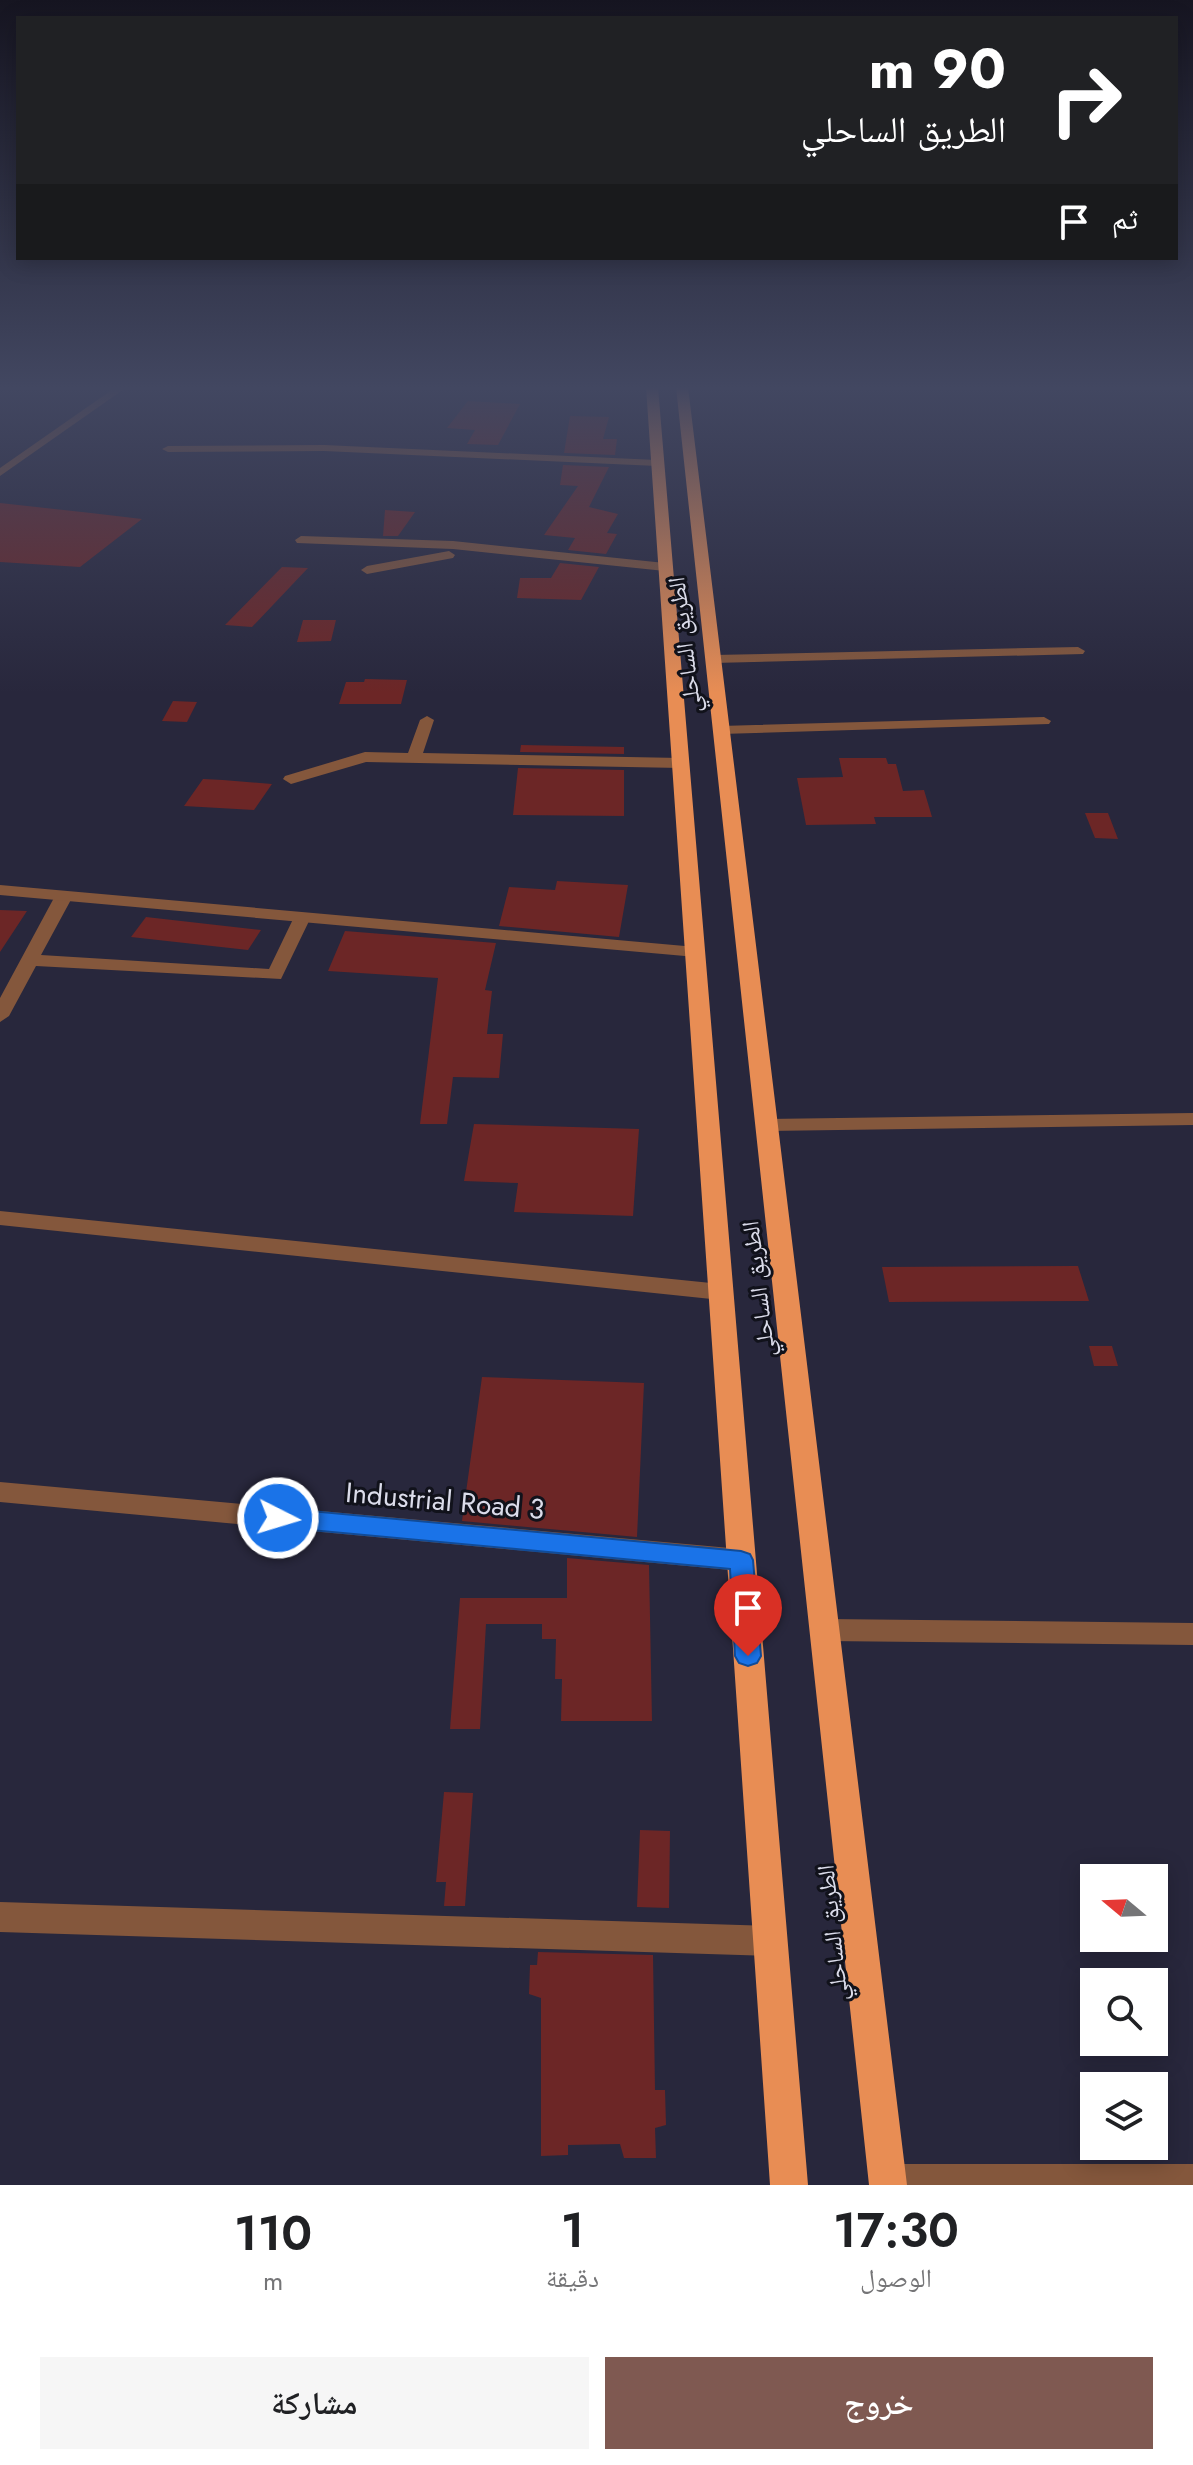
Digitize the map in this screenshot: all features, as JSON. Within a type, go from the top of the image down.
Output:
[{"type":"highway","name":"الطريق الساحلي","points":[[659,489],[789,2185]]},
{"type":"highway","name":"الطريق الساحلي","points":[[694,489],[888,2184]]},
{"type":"street","points":[[301,540],[453,545],[665,567]]},
{"type":"street","points":[[367,570],[457,554],[621,564]]},
{"type":"street","points":[[713,659],[1078,651]]},
{"type":"street","points":[[414,757],[427,720]]},
{"type":"street","points":[[721,730],[1044,721]]},
{"type":"street","points":[[291,779],[365,757],[681,763]]},
{"type":"street","points":[[0,890],[696,952]]},
{"type":"street","points":[[0,1016],[64,896]]},
{"type":"street","points":[[28,960],[275,975],[302,917]]},
{"type":"street","points":[[767,1125],[1193,1119]]},
{"type":"street","points":[[0,1218],[721,1292]]},
{"type":"street","name":"Industrial Road 3","points":[[0,1492],[741,1560]]},
{"type":"street","points":[[826,1630],[1193,1634]]},
{"type":"street","points":[[0,1917],[769,1941]]},
{"type":"street","points":[[888,2184],[1193,2182]]},
{"type":"building","points":[[576,489],[598,489],[589,507],[618,514],[607,533],[617,534],[606,554],[568,550],[575,538],[544,535]]},
{"type":"building","points":[[0,503],[142,519],[80,567],[0,562]]},
{"type":"building","points":[[385,510],[415,512],[398,536],[383,536]]},
{"type":"building","points":[[560,563],[599,567],[581,600],[517,598],[520,578],[551,578]]},
{"type":"building","points":[[282,567],[308,568],[252,627],[225,625]]},
{"type":"building","points":[[303,620],[336,620],[331,641],[297,642]]},
{"type":"building","points":[[365,679],[407,680],[401,704],[339,704],[346,682],[364,682]]},
{"type":"building","points":[[173,701],[197,702],[187,722],[162,721]]},
{"type":"building","points":[[521,745],[624,747],[624,754],[520,752]]},
{"type":"building","points":[[839,758],[886,758],[888,764],[896,764],[903,791],[924,790],[932,817],[874,817],[876,824],[806,825],[797,778],[843,777]]},
{"type":"building","points":[[518,768],[624,770],[624,816],[513,815]]},
{"type":"building","points":[[203,779],[272,784],[254,810],[184,806]]},
{"type":"building","points":[[1085,813],[1108,813],[1118,839],[1095,838]]},
{"type":"building","points":[[557,881],[628,885],[619,937],[499,926],[509,887],[555,890]]},
{"type":"building","points":[[0,910],[27,911],[0,952]]},
{"type":"building","points":[[146,917],[261,930],[248,950],[131,937]]},
{"type":"building","points":[[345,931],[496,943],[485,990],[492,991],[487,1034],[503,1034],[499,1078],[453,1077],[447,1124],[420,1124],[438,978],[328,971]]},
{"type":"building","points":[[474,1124],[639,1129],[633,1216],[514,1212],[518,1183],[464,1181]]},
{"type":"building","points":[[1078,1266],[1089,1301],[889,1302],[882,1267]]},
{"type":"building","points":[[1089,1346],[1112,1346],[1118,1366],[1094,1366]]},
{"type":"building","points":[[482,1377],[644,1383],[637,1537],[462,1521]]},
{"type":"building","points":[[567,1558],[649,1565],[652,1721],[561,1721],[562,1679],[555,1679],[556,1639],[542,1639],[542,1624],[486,1624],[480,1729],[450,1729],[460,1598],[567,1598]]},
{"type":"building","points":[[444,1792],[473,1793],[465,1906],[444,1906],[446,1882],[436,1882]]},
{"type":"building","points":[[640,1830],[670,1831],[669,1908],[637,1907]]},
{"type":"building","points":[[538,1952],[653,1955],[655,2090],[665,2090],[666,2125],[655,2128],[656,2158],[624,2158],[620,2144],[568,2145],[568,2155],[541,2156],[541,1998],[529,1994],[530,1965],[537,1965]]},
{"type":"route","points":[[278,1518],[741,1560],[748,1656]]}]
